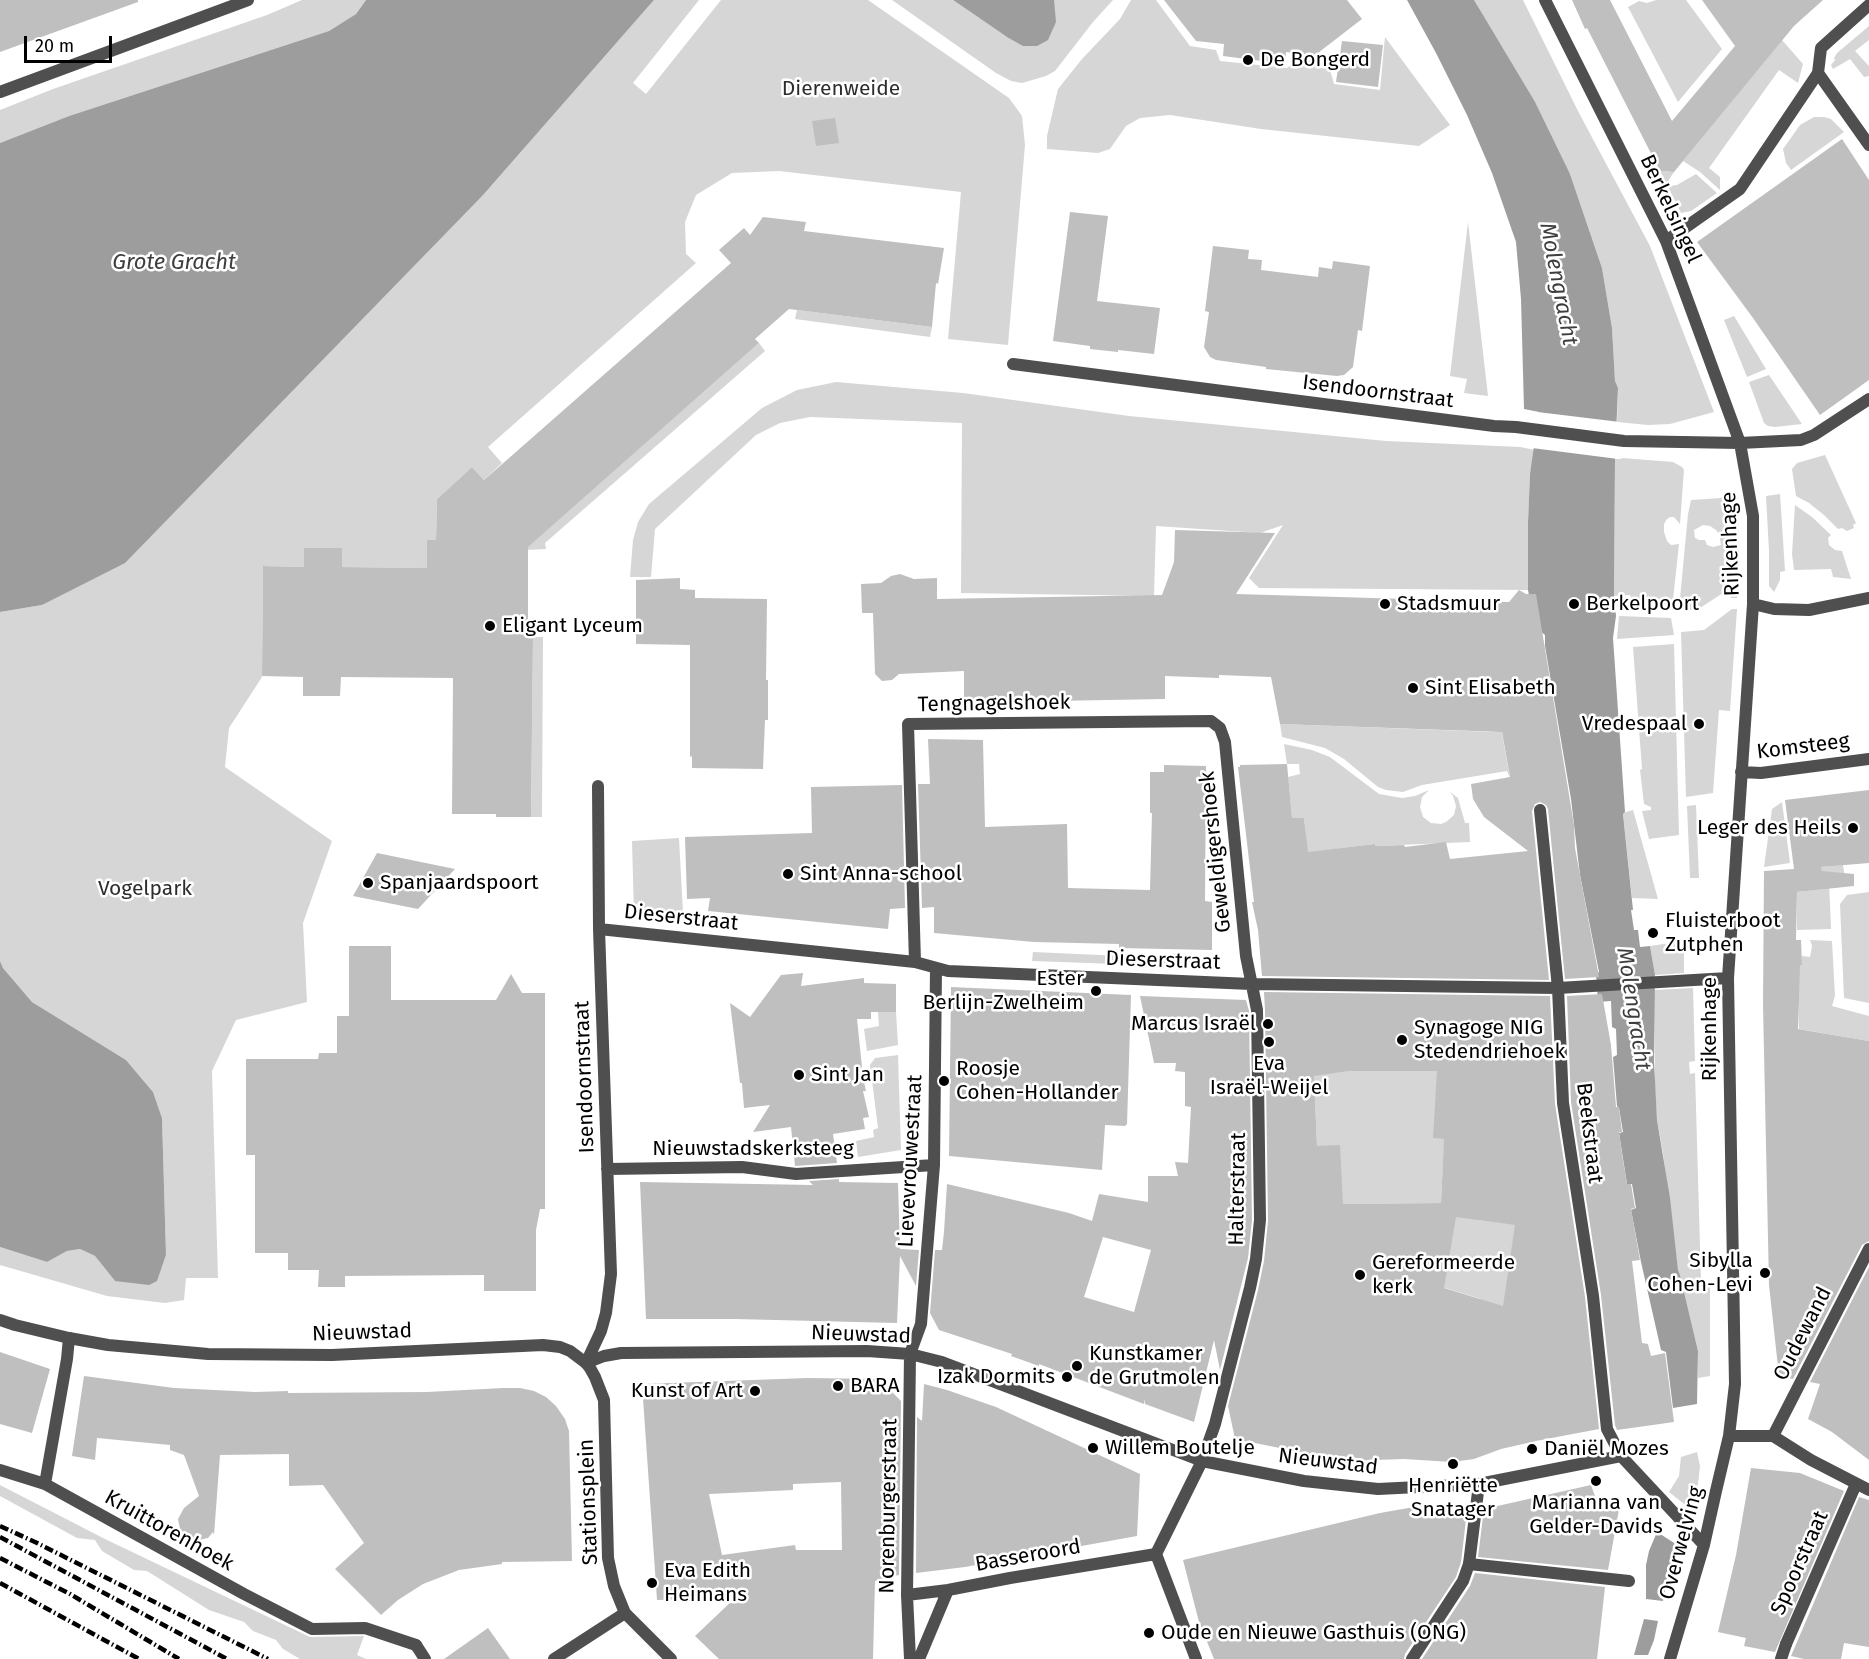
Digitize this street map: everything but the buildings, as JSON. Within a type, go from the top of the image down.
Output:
[{"type":"street","points":[[0,92],[248,0]]},
{"type":"street","name":"Berkelsingel","points":[[1545,0],[1666,241],[1740,443]]},
{"type":"street","points":[[1666,241],[1740,189],[1818,73],[1821,48],[1869,5]]},
{"type":"street","points":[[1818,73],[1869,145]]},
{"type":"street","name":"Isendoornstraat","points":[[1013,364],[1471,424],[1516,427],[1624,441],[1740,443],[1801,440],[1814,435],[1869,399]]},
{"type":"street","name":"Rijkenhage","points":[[1729,1436],[1735,1384],[1728,978],[1753,604],[1753,516],[1740,443]]},
{"type":"street","points":[[1753,604],[1774,609],[1809,610],[1869,598]]},
{"type":"street","name":"Tengnagelshoek","points":[[915,962],[908,724],[1211,721]]},
{"type":"street","name":"Geweldigershoek","points":[[1211,721],[1220,728],[1225,742],[1246,956],[1251,984]]},
{"type":"street","name":"Komsteeg","points":[[1741,772],[1761,773],[1869,759]]},
{"type":"street","name":"Isendoornstraat","points":[[586,1363],[601,1331],[610,1292],[611,1248],[599,929],[598,786]]},
{"type":"street","name":"Beekstraat","points":[[1540,810],[1558,988],[1563,1103],[1593,1296],[1607,1429],[1621,1456]]},
{"type":"street","name":"Dieserstraat","points":[[599,929],[915,962],[960,971],[1251,984],[1558,988],[1728,978]]},
{"type":"street","name":"Lievevrouwestraat","points":[[910,1354],[921,1324],[934,1166],[936,968]]},
{"type":"street","name":"Halterstraat","points":[[1156,1554],[1202,1461],[1215,1424],[1256,1259],[1260,1220],[1257,1010],[1251,984]]},
{"type":"street","name":"Nieuwstadskerksteeg","points":[[607,1169],[742,1167],[796,1174],[934,1166]]},
{"type":"street","name":"Oudewand","points":[[1773,1436],[1869,1249]]},
{"type":"street","name":"Nieuwstad","points":[[0,1320],[108,1346],[208,1354],[332,1355],[543,1345],[570,1351],[586,1363],[621,1353],[867,1351],[910,1354],[942,1362],[1202,1461],[1304,1481],[1378,1489],[1479,1484],[1621,1456]]},
{"type":"street","points":[[45,1484],[69,1338]]},
{"type":"street","name":"Norenburgerstraat","points":[[910,1354],[907,1595],[910,1659]]},
{"type":"street","name":"Stationsplein","points":[[586,1363],[595,1377],[604,1400],[608,1558],[614,1586],[625,1613],[671,1659]]},
{"type":"street","points":[[1729,1436],[1773,1436],[1811,1460],[1869,1490]]},
{"type":"street","name":"Overwelving","points":[[1670,1659],[1704,1545],[1729,1436]]},
{"type":"street","points":[[1621,1456],[1704,1545]]},
{"type":"street","name":"Kruittorenhoek","points":[[0,1470],[45,1484],[312,1629],[365,1628],[416,1645],[425,1659]]},
{"type":"street","points":[[1412,1659],[1463,1581],[1469,1564],[1479,1484]]},
{"type":"street","name":"Spoorstraat","points":[[1781,1659],[1856,1484]]},
{"type":"street","points":[[1156,1554],[1196,1659]]},
{"type":"street","name":"Basseroord","points":[[907,1595],[1156,1554]]},
{"type":"street","points":[[1469,1564],[1629,1581]]},
{"type":"street","points":[[919,1659],[948,1590]]},
{"type":"street","points":[[554,1659],[625,1613]]},
{"type":"green space","points":[[302,0],[366,0],[356,14],[329,31],[69,116],[0,143],[0,110],[53,89],[267,15]]},
{"type":"green space","name":"Vogelpark","points":[[654,0],[699,0],[633,83],[646,94],[721,0],[868,0],[1009,98],[1022,116],[1025,145],[1008,345],[948,339],[961,192],[779,171],[732,173],[696,195],[685,222],[686,254],[696,263],[488,447],[502,463],[484,480],[472,467],[437,499],[436,540],[427,540],[427,568],[342,567],[341,548],[305,548],[305,567],[263,566],[262,677],[229,728],[225,767],[332,841],[303,923],[307,1002],[236,1020],[212,1071],[218,1278],[186,1278],[184,1300],[165,1303],[107,1296],[0,1265],[0,1247],[47,1262],[67,1251],[80,1249],[95,1256],[115,1281],[157,1280],[166,1255],[162,1118],[153,1092],[126,1060],[32,1002],[3,968],[0,961],[0,612],[42,605],[484,194]]},
{"type":"green space","points":[[892,0],[953,0],[1007,37],[1054,6],[1054,0],[1113,0],[1055,71],[1022,83],[1011,81],[996,73]]},
{"type":"green space","name":"De Bongerd","points":[[1131,0],[1156,0],[1190,46],[1216,50],[1220,61],[1287,68],[1295,62],[1327,59],[1334,84],[1380,90],[1385,37],[1450,125],[1419,146],[1261,129],[1170,115],[1140,118],[1126,126],[1110,149],[1098,153],[1047,149],[1047,136],[1058,89],[1082,59],[1120,19]]},
{"type":"green space","points":[[1474,0],[1523,0],[1579,113],[1650,246],[1714,412],[1670,424],[1648,425],[1617,422],[1618,388],[1615,381],[1612,328],[1602,268],[1570,174]]},
{"type":"green space","points":[[1656,0],[1686,0],[1722,49],[1678,102],[1628,7],[1639,1],[1647,3]]},
{"type":"green space","points":[[1869,26],[1869,40],[1855,51],[1869,66],[1869,76],[1864,77],[1850,59],[1833,69],[1831,65],[1837,53]]},
{"type":"green space","points":[[1782,40],[1803,64],[1798,83],[1779,70],[1709,168],[1720,177],[1720,190],[1700,172],[1683,161]]},
{"type":"green space","points":[[1814,117],[1831,119],[1844,132],[1791,170],[1786,163],[1783,149],[1800,125]]},
{"type":"green space","points":[[1660,171],[1674,172],[1668,181],[1670,186],[1677,185],[1696,174],[1717,193],[1691,211],[1681,213]]},
{"type":"green space","points":[[1468,222],[1488,396],[1464,393],[1467,379],[1450,376]]},
{"type":"green space","points":[[797,310],[932,327],[930,337],[795,319]]},
{"type":"green space","points":[[1734,316],[1766,369],[1747,377],[1724,320]]},
{"type":"green space","points":[[759,343],[765,351],[545,543],[546,549],[526,550],[526,540],[532,543]]},
{"type":"green space","points":[[1769,375],[1802,424],[1775,427],[1764,423],[1749,382]]},
{"type":"green space","points":[[836,382],[963,393],[1129,416],[1386,441],[1520,447],[1535,450],[1530,474],[1528,590],[1259,588],[1249,578],[1283,525],[1260,533],[1156,526],[1154,596],[961,593],[962,423],[810,417],[780,423],[756,435],[655,529],[651,577],[630,577],[633,540],[638,522],[649,504],[762,408],[797,390]]},
{"type":"green space","points":[[1825,455],[1856,523],[1853,525],[1854,528],[1847,531],[1842,528],[1838,529],[1809,503],[1796,496],[1792,469],[1797,463]]},
{"type":"green space","points":[[1615,459],[1673,462],[1684,470],[1680,524],[1674,517],[1670,517],[1664,524],[1667,541],[1671,545],[1679,544],[1672,609],[1630,606],[1633,601],[1630,595],[1614,596]]},
{"type":"green space","points":[[1780,494],[1785,571],[1780,572],[1780,580],[1774,592],[1769,586],[1766,496]]},
{"type":"green space","points":[[1736,497],[1738,519],[1737,598],[1731,598],[1726,591],[1697,610],[1679,609],[1691,500]],"holes":[[[1703,525],[1710,526],[1719,534],[1721,545],[1713,547],[1707,545],[1705,540],[1695,538],[1694,530]]]},
{"type":"green space","points":[[1795,505],[1831,535],[1828,538],[1829,545],[1835,550],[1842,551],[1851,579],[1833,577],[1831,569],[1794,570],[1792,554]]},
{"type":"green space","points":[[1732,609],[1737,609],[1730,711],[1719,710],[1713,793],[1686,797],[1681,632],[1704,630]]},
{"type":"green space","points":[[1619,616],[1671,618],[1674,635],[1617,639]]},
{"type":"green space","points":[[533,637],[543,637],[542,817],[531,817]]},
{"type":"green space","points":[[1674,644],[1679,835],[1649,839],[1642,811],[1651,810],[1651,807],[1644,804],[1640,770],[1642,769],[1633,647]]},
{"type":"green space","points":[[1280,724],[1494,732],[1501,728],[1510,778],[1507,771],[1422,785],[1403,792],[1386,790],[1378,787],[1344,759],[1325,748],[1282,737]]},
{"type":"green space","points":[[1284,744],[1312,750],[1330,757],[1379,794],[1402,798],[1429,790],[1422,797],[1420,807],[1423,817],[1431,823],[1441,824],[1454,815],[1456,806],[1450,792],[1458,798],[1465,823],[1469,823],[1470,842],[1375,846],[1375,844],[1296,854],[1294,837],[1306,835],[1304,818],[1292,818],[1288,777],[1300,774],[1299,764],[1287,764]]},
{"type":"green space","points":[[1782,802],[1790,863],[1764,867],[1772,809]]},
{"type":"green space","points":[[1696,805],[1699,878],[1690,878],[1687,806]]},
{"type":"green space","points":[[1633,810],[1658,899],[1632,898],[1623,813]]},
{"type":"green space","points":[[679,838],[683,912],[634,915],[632,841]]},
{"type":"green space","points":[[1843,865],[1845,878],[1829,880],[1831,929],[1797,930],[1797,892],[1824,889],[1821,867]]},
{"type":"green space","points":[[1869,892],[1869,1003],[1844,998],[1840,904],[1847,895]]},
{"type":"green space","points":[[1810,940],[1832,941],[1835,996],[1832,1006],[1869,1016],[1869,1041],[1799,1029],[1797,964],[1802,964],[1802,956],[1810,957],[1812,946]]},
{"type":"green space","points":[[1684,941],[1684,973],[1655,975],[1650,946]]},
{"type":"green space","points":[[1033,952],[1144,957],[1144,965],[1032,961]]},
{"type":"green space","points":[[1151,957],[1207,960],[1207,968],[1151,965]]},
{"type":"green space","points":[[1693,988],[1695,1061],[1689,1062],[1690,1074],[1695,1073],[1701,1281],[1710,1287],[1710,1376],[1698,1378],[1698,1351],[1678,1271],[1657,1120],[1655,1087],[1654,990]]},
{"type":"green space","points":[[878,1012],[896,1012],[898,1045],[867,1051],[864,1029],[879,1026]]},
{"type":"green space","points":[[898,1055],[901,1150],[858,1157],[856,1141],[874,1137],[873,1130],[878,1128],[870,1065],[875,1058]]},
{"type":"green space","points":[[1341,1062],[1441,1071],[1479,1220],[1519,1225],[1510,1260],[1525,1263],[1504,1325],[1478,1322],[1481,1299],[1442,1287],[1444,1143],[1441,1203],[1343,1204],[1317,1146],[1314,1076]]},
{"type":"green space","points":[[1697,1452],[1700,1466],[1698,1484],[1689,1508],[1669,1492],[1679,1476],[1681,1457]]},
{"type":"green space","points":[[0,1485],[105,1539],[310,1637],[364,1636],[357,1655],[366,1659],[300,1659],[283,1649],[276,1640],[253,1631],[244,1622],[209,1610],[147,1571],[134,1570],[102,1551],[95,1540],[77,1538],[0,1496]]},
{"type":"water","name":"Grote Gracht","points":[[366,0],[654,0],[484,194],[125,563],[42,605],[0,612],[0,143],[69,116],[329,31],[356,14]]},
{"type":"water","points":[[953,0],[1054,0],[1056,22],[1048,40],[1037,46],[1023,46]]},
{"type":"water","name":"Molengracht","points":[[1407,0],[1474,0],[1535,102],[1570,174],[1602,268],[1612,328],[1615,381],[1618,388],[1615,459],[1614,596],[1616,616],[1613,638],[1625,812],[1623,814],[1633,910],[1631,910],[1634,930],[1638,930],[1640,947],[1650,946],[1655,975],[1654,1061],[1657,1120],[1670,1198],[1678,1270],[1698,1351],[1697,1404],[1673,1408],[1666,1352],[1661,1350],[1641,1262],[1631,1210],[1636,1208],[1632,1184],[1627,1184],[1619,1133],[1623,1132],[1617,1106],[1613,1057],[1617,1055],[1616,1029],[1612,1027],[1611,1001],[1598,1002],[1596,974],[1599,972],[1580,875],[1571,799],[1545,635],[1535,627],[1528,590],[1530,474],[1539,412],[1524,409],[1521,299],[1516,242],[1492,173],[1467,115]]},
{"type":"water","points":[[0,961],[3,968],[32,1002],[126,1060],[153,1092],[162,1118],[166,1255],[157,1281],[149,1285],[115,1281],[95,1256],[80,1249],[67,1251],[47,1262],[0,1247]]},
{"type":"water","points":[[1657,1532],[1679,1546],[1669,1569],[1663,1601],[1646,1599],[1646,1565]]},
{"type":"water","points":[[1644,1619],[1658,1621],[1654,1640],[1648,1655],[1634,1655]]},
{"type":"pier","points":[[1521,410],[1620,422],[1618,459],[1532,448],[1536,414]]},
{"type":"railway","points":[[0,1526],[268,1659]]},
{"type":"railway","points":[[0,1537],[227,1659]]},
{"type":"railway","points":[[0,1558],[70,1594],[179,1659]]},
{"type":"railway","points":[[0,1583],[139,1659]]},
{"type":"place","name":"De Bongerd","points":[[1248,60]]},
{"type":"place","name":"Stadsmuur","points":[[1385,604]]},
{"type":"place","name":"Berkelpoort","points":[[1574,604]]},
{"type":"place","name":"Eligant Lyceum","points":[[490,626]]},
{"type":"place","name":"Sint Elisabeth","points":[[1413,688]]},
{"type":"place","name":"Vredespaal","points":[[1699,724]]},
{"type":"place","name":"Leger des Heils","points":[[1853,828]]},
{"type":"place","name":"Sint Anna-school","points":[[788,874]]},
{"type":"place","name":"Spanjaardspoort","points":[[368,883]]},
{"type":"place","name":"Fluisterboot Zutphen","points":[[1653,933]]},
{"type":"place","name":"Ester Berlijn-Zwelheim","points":[[1096,991]]},
{"type":"place","name":"Marcus Israël","points":[[1268,1024]]},
{"type":"place","name":"Synagoge NIG Stedendriehoek","points":[[1402,1040]]},
{"type":"place","name":"Eva Israël-Weijel","points":[[1269,1042]]},
{"type":"place","name":"Sint Jan","points":[[799,1075]]},
{"type":"place","name":"Roosje Cohen-Hollander","points":[[944,1081]]},
{"type":"place","name":"Sibylla Cohen-Levi","points":[[1765,1273]]},
{"type":"place","name":"Gereformeerde kerk","points":[[1360,1275]]},
{"type":"place","name":"Kunstkamer de Grutmolen","points":[[1077,1366]]},
{"type":"place","name":"Izak Dormits","points":[[1067,1377]]},
{"type":"place","name":"BARA","points":[[838,1386]]},
{"type":"place","name":"Kunst of Art","points":[[755,1391]]},
{"type":"place","name":"Willem Boutelje","points":[[1093,1448]]},
{"type":"place","name":"Daniël Mozes","points":[[1532,1449]]},
{"type":"place","name":"Henriëtte Snatager","points":[[1453,1464]]},
{"type":"place","name":"Marianna van Gelder-Davids","points":[[1596,1481]]},
{"type":"place","name":"Eva Edith Heimans","points":[[652,1583]]},
{"type":"place","name":"Oude en Nieuwe Gasthuis (ONG)","points":[[1149,1633]]},
{"type":"park label","name":"Dierenweide","points":[[841,89]]}]
